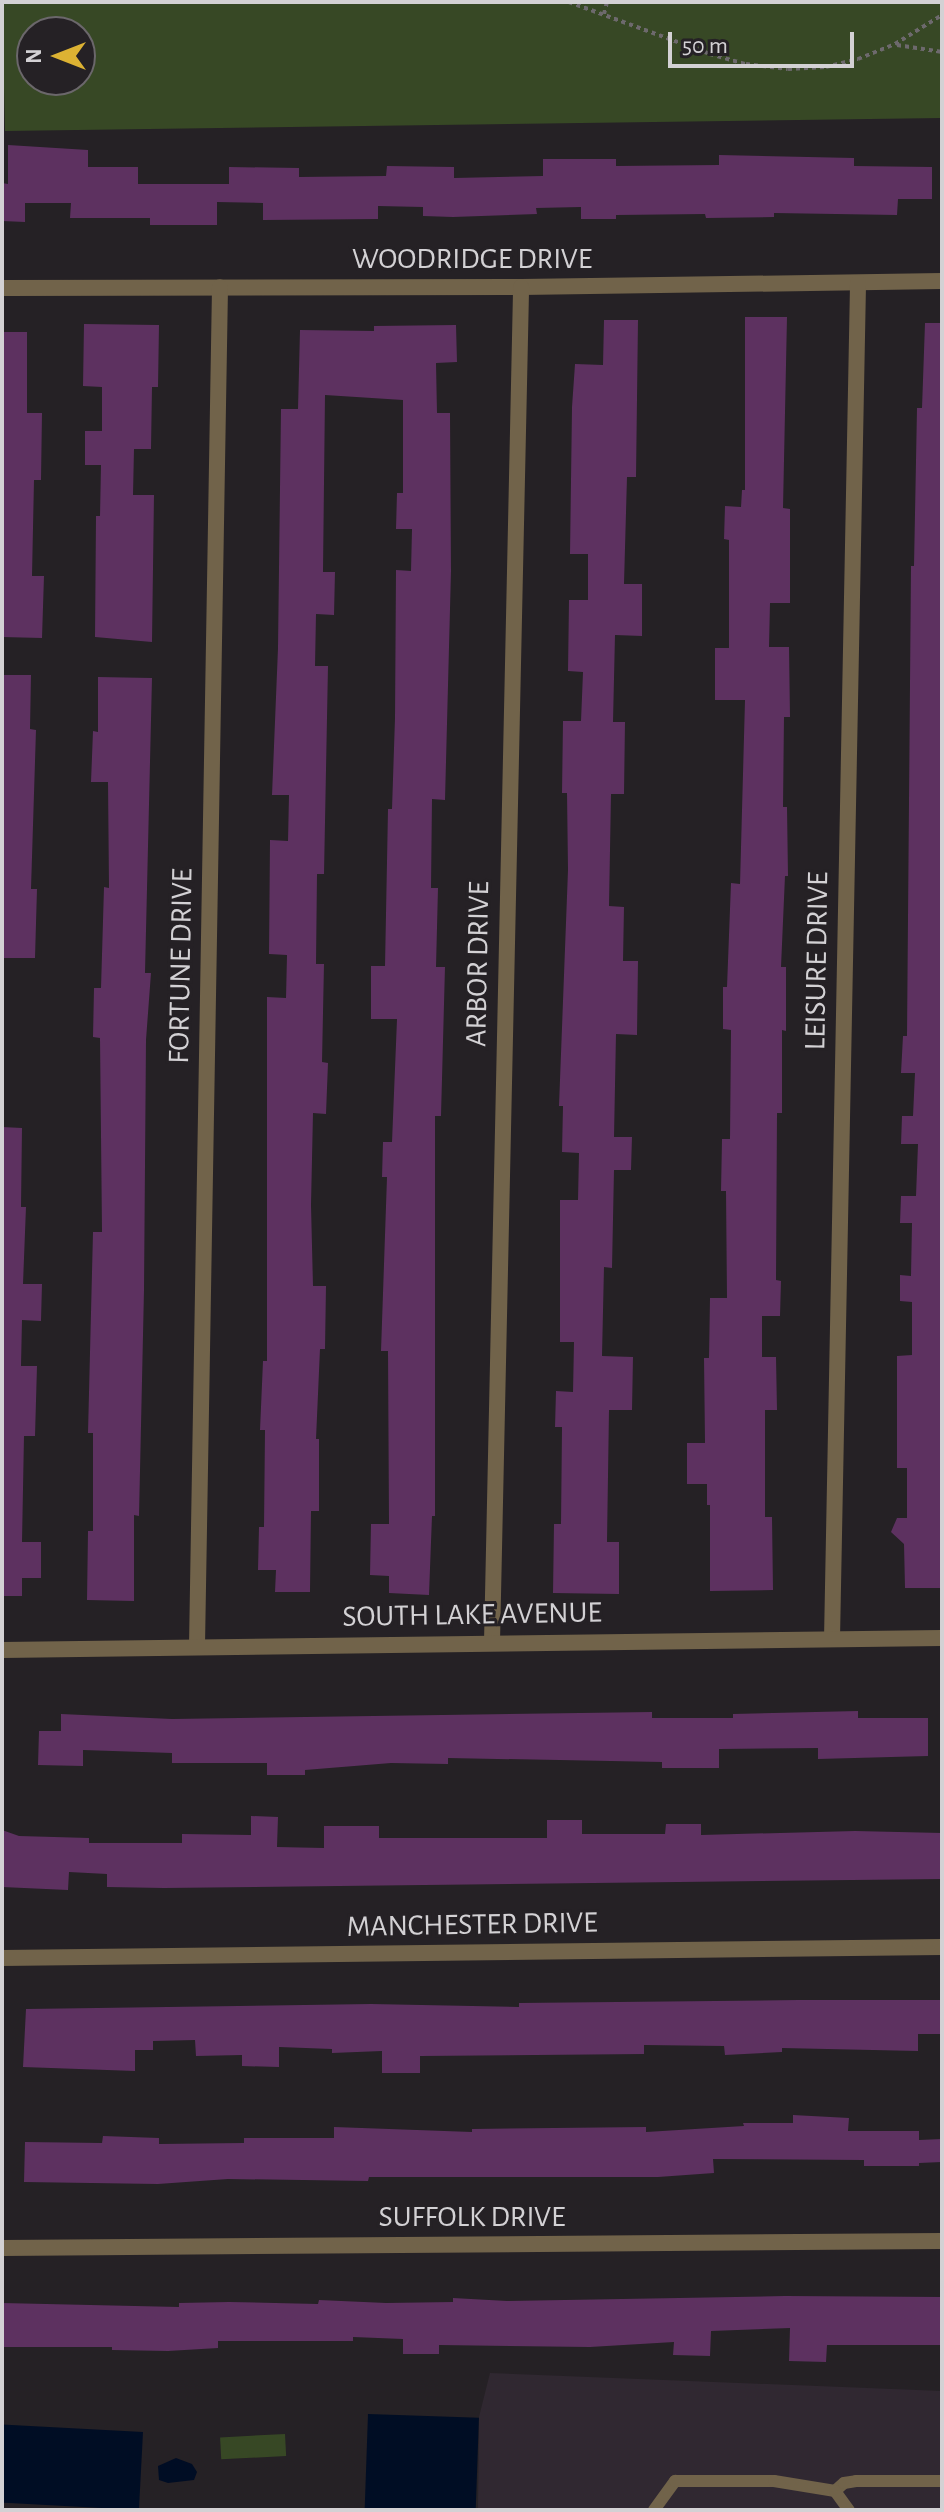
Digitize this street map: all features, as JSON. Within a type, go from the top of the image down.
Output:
[{"type":"street","name":"WOODRIDGE DRIVE","points":[[2,288],[521,287],[942,281]]},
{"type":"street","name":"LEISURE DRIVE","points":[[832,1639],[858,283]]},
{"type":"street","name":"FORTUNE DRIVE","points":[[197,1646],[220,287]]},
{"type":"street","name":"ARBOR DRIVE","points":[[492,1642],[521,287]]},
{"type":"street","name":"SOUTH LAKE AVENUE","points":[[2,1650],[942,1638]]},
{"type":"street","name":"MANCHESTER DRIVE","points":[[2,1958],[942,1947]]},
{"type":"street","name":"SUFFOLK DRIVE","points":[[2,2248],[942,2241]]},
{"type":"lane","points":[[654,2510],[675,2481],[774,2481],[835,2491],[856,2481],[942,2481]]},
{"type":"lane","points":[[835,2491],[849,2510]]},
{"type":"path","points":[[569,2],[710,54],[767,67],[826,67],[895,44],[942,15]]},
{"type":"path","points":[[604,14],[607,2]]},
{"type":"path","points":[[895,44],[942,52]]},
{"type":"shaded area","points":[[490,2373],[942,2391],[942,2510],[478,2510],[479,2417]]},
{"type":"green space","points":[[2,2],[942,2],[942,118],[5,131]]},
{"type":"green space","points":[[285,2434],[286,2456],[221,2459],[220,2437]]},
{"type":"water","points":[[368,2414],[479,2418],[476,2510],[365,2510]]},
{"type":"water","points":[[2,2425],[143,2432],[139,2510],[2,2503]]},
{"type":"water","points":[[176,2458],[192,2464],[197,2472],[194,2480],[168,2483],[159,2480],[158,2466]]},
{"type":"building","points":[[8,145],[88,150],[88,167],[138,167],[138,184],[229,184],[229,167],[299,168],[299,177],[386,176],[387,166],[454,167],[454,178],[543,176],[543,159],[616,159],[616,166],[719,165],[719,155],[854,158],[854,166],[932,167],[932,199],[898,199],[897,215],[774,213],[774,217],[706,218],[705,214],[616,215],[616,219],[581,219],[581,207],[536,208],[537,214],[453,217],[423,216],[423,207],[378,206],[378,219],[263,220],[263,203],[217,202],[217,225],[150,225],[150,218],[70,218],[71,203],[25,203],[25,222],[2,221],[2,183],[8,184]]},
{"type":"building","points":[[745,317],[787,317],[783,508],[790,509],[790,603],[770,603],[769,647],[789,647],[790,717],[784,717],[783,807],[787,807],[788,876],[785,876],[781,967],[786,967],[786,1031],[782,1030],[782,1113],[777,1113],[776,1280],[781,1281],[780,1316],[762,1316],[762,1357],[776,1357],[777,1410],[765,1410],[765,1517],[772,1517],[773,1590],[710,1591],[710,1505],[707,1505],[707,1484],[687,1484],[687,1443],[705,1443],[704,1358],[709,1358],[710,1298],[727,1298],[726,1191],[721,1191],[722,1139],[730,1139],[731,1030],[723,1029],[723,987],[727,987],[731,883],[740,884],[745,700],[715,700],[715,648],[729,648],[729,540],[724,539],[725,506],[741,507],[742,490],[745,490]]},
{"type":"building","points":[[604,320],[638,320],[636,477],[627,477],[624,584],[642,584],[642,636],[615,635],[613,722],[625,722],[624,794],[611,794],[609,906],[624,907],[623,961],[638,961],[637,1035],[616,1034],[614,1137],[632,1137],[631,1170],[614,1170],[612,1268],[604,1267],[602,1356],[633,1357],[632,1410],[609,1410],[607,1542],[619,1542],[619,1594],[553,1593],[554,1524],[561,1524],[562,1427],[555,1427],[556,1391],[573,1392],[574,1342],[560,1342],[560,1200],[578,1200],[579,1153],[562,1152],[563,1106],[559,1106],[568,870],[567,793],[562,793],[563,721],[581,721],[583,672],[568,671],[569,600],[588,600],[588,554],[570,554],[572,407],[575,364],[603,365]]},
{"type":"building","points":[[925,323],[942,323],[942,1588],[905,1588],[904,1544],[891,1532],[897,1518],[907,1518],[907,1468],[897,1468],[897,1356],[912,1355],[912,1302],[900,1301],[900,1275],[911,1276],[912,1223],[900,1223],[901,1196],[916,1196],[918,1144],[901,1144],[902,1116],[913,1116],[915,1073],[901,1073],[903,1036],[907,1036],[911,566],[914,566],[917,408],[922,408]]},
{"type":"building","points":[[84,324],[159,325],[158,387],[152,387],[151,449],[134,449],[133,495],[154,495],[152,642],[95,637],[96,516],[100,516],[101,465],[85,465],[85,431],[102,431],[102,387],[83,386]]},
{"type":"building","points":[[456,325],[457,362],[436,363],[437,413],[450,413],[451,571],[445,800],[432,799],[431,888],[438,888],[436,967],[445,967],[441,1116],[435,1116],[435,1516],[432,1516],[429,1595],[389,1593],[389,1576],[370,1575],[371,1524],[389,1524],[388,1351],[381,1351],[387,1177],[382,1177],[383,1142],[392,1142],[397,1019],[371,1019],[371,966],[385,966],[388,809],[392,809],[395,718],[396,570],[411,571],[412,529],[396,529],[397,493],[403,493],[403,400],[325,395],[323,572],[335,572],[334,615],[316,614],[315,666],[328,666],[324,874],[317,874],[316,964],[324,964],[322,1062],[328,1063],[326,1114],[313,1113],[311,1205],[313,1286],[326,1286],[325,1349],[320,1349],[316,1439],[319,1439],[319,1511],[311,1511],[310,1592],[275,1592],[276,1570],[258,1570],[259,1527],[264,1527],[265,1430],[260,1430],[263,1361],[267,1361],[267,997],[286,998],[287,955],[269,954],[270,840],[288,841],[289,795],[272,795],[278,648],[281,409],[298,409],[300,330],[374,331],[374,326]]},
{"type":"building","points":[[2,332],[27,332],[27,413],[42,413],[41,480],[34,480],[32,576],[44,576],[42,638],[2,637]]},
{"type":"building","points":[[2,675],[31,675],[30,729],[36,730],[31,889],[37,889],[35,958],[2,958]]},
{"type":"building","points":[[98,677],[152,678],[145,973],[151,973],[146,1040],[144,1290],[139,1516],[134,1515],[134,1601],[87,1600],[88,1531],[93,1531],[93,1433],[88,1433],[93,1232],[102,1232],[100,1038],[93,1037],[94,988],[101,988],[104,887],[109,888],[108,782],[91,782],[93,731],[98,732]]},
{"type":"building","points":[[2,1127],[22,1128],[21,1207],[26,1207],[23,1284],[42,1284],[41,1321],[22,1320],[21,1366],[37,1366],[35,1436],[24,1436],[22,1542],[41,1542],[41,1578],[22,1578],[22,1596],[2,1596]]},
{"type":"building","points":[[858,1711],[858,1718],[928,1718],[928,1756],[818,1759],[818,1748],[719,1749],[719,1768],[662,1768],[662,1762],[448,1758],[448,1764],[391,1763],[305,1770],[305,1775],[267,1775],[267,1763],[172,1763],[172,1753],[83,1750],[83,1766],[38,1765],[39,1731],[61,1731],[61,1714],[172,1719],[652,1712],[652,1718],[733,1718],[733,1714]]},
{"type":"building","points":[[251,1816],[278,1817],[277,1847],[324,1848],[324,1826],[379,1826],[379,1838],[547,1838],[547,1820],[582,1820],[582,1834],[665,1834],[666,1824],[701,1824],[701,1835],[855,1831],[942,1833],[942,1879],[164,1888],[107,1887],[107,1874],[69,1872],[68,1890],[2,1887],[2,1830],[19,1836],[89,1838],[89,1843],[182,1843],[182,1834],[251,1835]]},
{"type":"building","points":[[942,2000],[942,2034],[918,2034],[918,2051],[782,2048],[782,2052],[725,2055],[724,2046],[644,2045],[644,2054],[420,2056],[420,2073],[382,2073],[382,2051],[332,2053],[332,2049],[279,2047],[279,2067],[242,2066],[242,2055],[196,2056],[195,2040],[153,2041],[153,2050],[135,2050],[135,2071],[23,2067],[26,2009],[371,2004],[519,2007],[519,2003]]},
{"type":"building","points":[[793,2115],[849,2118],[848,2131],[919,2131],[919,2140],[942,2139],[942,2162],[919,2163],[919,2166],[864,2166],[864,2160],[713,2159],[714,2173],[658,2177],[369,2177],[368,2181],[228,2179],[158,2184],[24,2182],[25,2142],[102,2143],[103,2136],[159,2138],[159,2144],[244,2143],[244,2138],[334,2138],[334,2127],[472,2132],[472,2129],[646,2127],[646,2132],[744,2126],[743,2123],[793,2123]]},
{"type":"building","points":[[785,2296],[942,2297],[942,2345],[827,2345],[826,2362],[789,2361],[790,2328],[711,2331],[710,2356],[673,2355],[674,2342],[590,2347],[439,2345],[439,2354],[403,2354],[403,2339],[353,2337],[353,2341],[218,2341],[218,2348],[168,2351],[112,2350],[112,2347],[2,2347],[2,2303],[179,2307],[179,2303],[318,2304],[319,2300],[386,2303],[453,2302],[453,2298],[507,2301]]}]
